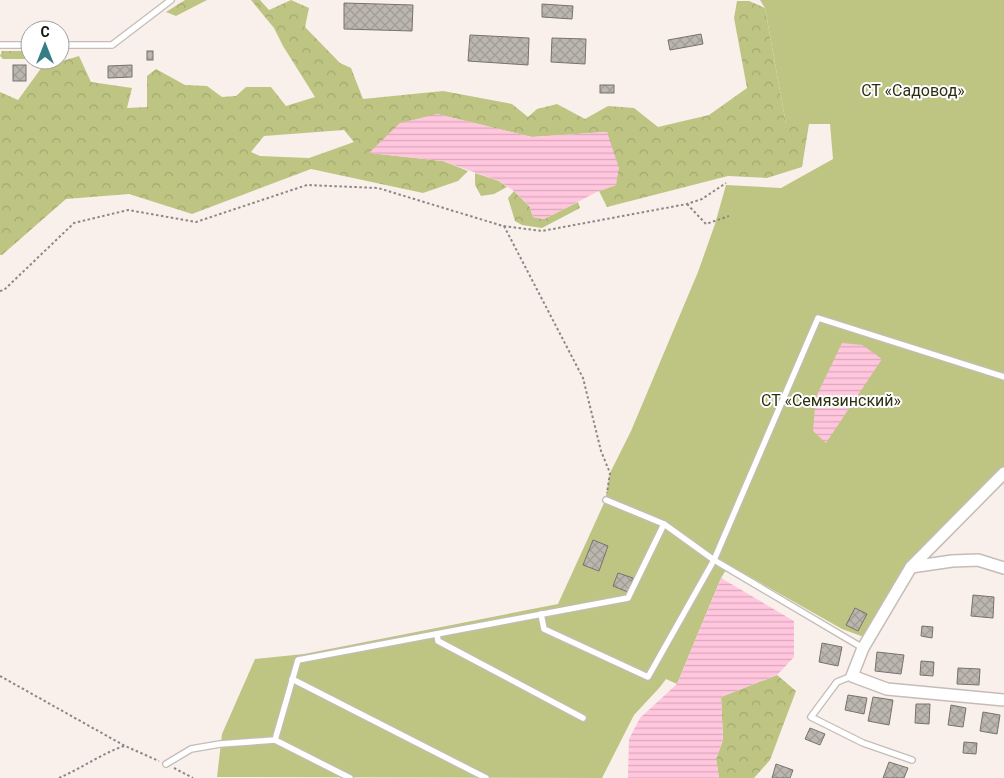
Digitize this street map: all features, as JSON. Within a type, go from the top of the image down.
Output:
[{"type":"street","points":[[1004,473],[911,567],[863,648],[852,676],[887,689],[1004,700]]},
{"type":"street","points":[[911,567],[952,561],[978,560],[1004,568]]},
{"type":"lane","points":[[70,45],[112,45],[171,0]]},
{"type":"lane","points":[[0,45],[20,45]]},
{"type":"lane","points":[[541,614],[544,629],[648,678],[714,560],[818,318],[1004,377]]},
{"type":"lane","points":[[606,500],[664,524],[714,560],[863,648]]},
{"type":"lane","points":[[275,740],[298,660],[628,598],[664,524]]},
{"type":"lane","points":[[437,634],[438,642],[583,718]]},
{"type":"lane","points":[[852,676],[837,682],[811,717],[862,743],[912,760]]},
{"type":"lane","points":[[292,679],[486,778]]},
{"type":"lane","points":[[166,764],[191,749],[220,744],[275,740],[350,778]]},
{"type":"path","points":[[0,291],[4,290],[74,222],[128,210],[196,222],[307,185],[378,188],[504,226],[542,231],[686,204],[702,199],[726,183]]},
{"type":"path","points":[[686,204],[706,224],[729,216]]},
{"type":"path","points":[[504,226],[583,378],[600,451],[610,472],[606,500]]},
{"type":"path","points":[[0,676],[125,746],[193,778]]},
{"type":"path","points":[[59,778],[76,771],[106,752],[125,746]]},
{"type":"green space","points":[[185,0],[207,0],[176,16],[166,12]]},
{"type":"green space","points":[[251,0],[260,0],[269,10],[291,0],[309,8],[305,27],[340,63],[351,68],[363,99],[443,91],[512,104],[528,117],[537,109],[557,104],[585,119],[608,106],[634,108],[658,127],[709,115],[747,88],[734,18],[737,1],[749,1],[765,8],[786,124],[809,124],[802,167],[767,178],[728,176],[607,207],[599,191],[616,185],[607,132],[532,137],[437,114],[370,153],[443,161],[468,171],[458,181],[423,193],[311,169],[192,214],[129,194],[66,199],[0,255],[0,92],[18,100],[40,70],[70,70],[70,59],[79,56],[91,82],[132,88],[127,108],[147,107],[147,76],[156,69],[185,85],[207,86],[222,97],[236,96],[246,87],[271,87],[286,106],[315,97],[274,28]],"holes":[[[344,130],[354,142],[309,158],[260,156],[251,152],[264,136]]]},
{"type":"green space","name":"СТ «Семязинский»","points":[[760,0],[1004,0],[1004,477],[909,563],[864,637],[842,629],[729,565],[721,578],[677,684],[666,679],[634,715],[602,778],[217,777],[222,734],[255,659],[304,654],[558,604],[605,501],[610,473],[631,431],[698,272],[726,185],[781,188],[833,159],[830,124],[786,124],[765,8]]},
{"type":"green space","points":[[2,51],[20,51],[20,59],[3,59],[0,56]]},
{"type":"green space","points":[[475,173],[499,181],[507,187],[494,194],[481,196],[475,185]]},
{"type":"green space","points":[[514,191],[530,207],[533,217],[544,219],[578,202],[580,208],[542,228],[522,225],[515,221],[508,198]]},
{"type":"green space","points":[[777,675],[796,691],[770,760],[754,778],[719,778],[716,759],[723,740],[721,697]]},
{"type":"shaded area","points":[[437,114],[532,137],[607,132],[619,168],[616,185],[599,191],[544,219],[533,217],[530,207],[514,191],[499,181],[443,161],[369,153],[400,123]]},
{"type":"shaded area","points":[[842,343],[862,345],[882,359],[826,443],[813,431],[816,397]]},
{"type":"shaded area","points":[[721,578],[794,621],[794,657],[777,675],[721,697],[723,740],[716,759],[719,778],[628,778],[629,739],[640,718],[677,684]]},
{"type":"building","points":[[344,3],[413,5],[412,31],[344,29]]},
{"type":"building","points":[[542,4],[573,6],[572,19],[542,17]]},
{"type":"building","points":[[701,34],[703,44],[670,50],[668,40]]},
{"type":"building","points":[[470,35],[529,38],[528,65],[468,61]]},
{"type":"building","points":[[552,38],[586,39],[585,64],[551,62]]},
{"type":"building","points":[[147,51],[153,51],[153,60],[147,60]]},
{"type":"building","points":[[13,65],[20,65],[20,70],[26,70],[26,81],[13,81]]},
{"type":"building","points":[[132,65],[132,77],[108,78],[108,66]]},
{"type":"building","points":[[600,85],[614,85],[614,93],[600,93]]},
{"type":"building","points":[[593,540],[608,546],[599,571],[583,565]]},
{"type":"building","points":[[618,573],[633,578],[628,592],[613,586]]},
{"type":"building","points":[[973,595],[994,597],[993,618],[971,616]]},
{"type":"building","points":[[855,608],[867,614],[858,631],[846,625]]},
{"type":"building","points":[[922,626],[933,627],[932,638],[921,636]]},
{"type":"building","points":[[822,643],[842,647],[838,666],[819,662]]},
{"type":"building","points":[[877,652],[904,655],[901,674],[875,671]]},
{"type":"building","points":[[921,661],[934,662],[933,676],[920,675]]},
{"type":"building","points":[[958,668],[980,669],[979,685],[957,684]]},
{"type":"building","points":[[848,695],[867,698],[864,714],[845,710]]},
{"type":"building","points":[[873,697],[893,700],[889,725],[868,721]]},
{"type":"building","points":[[916,704],[930,704],[929,724],[915,723]]},
{"type":"building","points":[[951,705],[966,708],[963,727],[948,725]]},
{"type":"building","points":[[983,712],[1000,715],[997,734],[980,731]]},
{"type":"building","points":[[810,728],[825,734],[820,745],[805,739]]},
{"type":"building","points":[[964,742],[977,743],[976,754],[963,753]]},
{"type":"building","points":[[889,762],[908,768],[904,778],[883,778]]},
{"type":"building","points":[[776,764],[793,770],[790,778],[772,778]]},
{"type":"park label","name":"СТ «Садовод»","points":[[913,90]]}]
